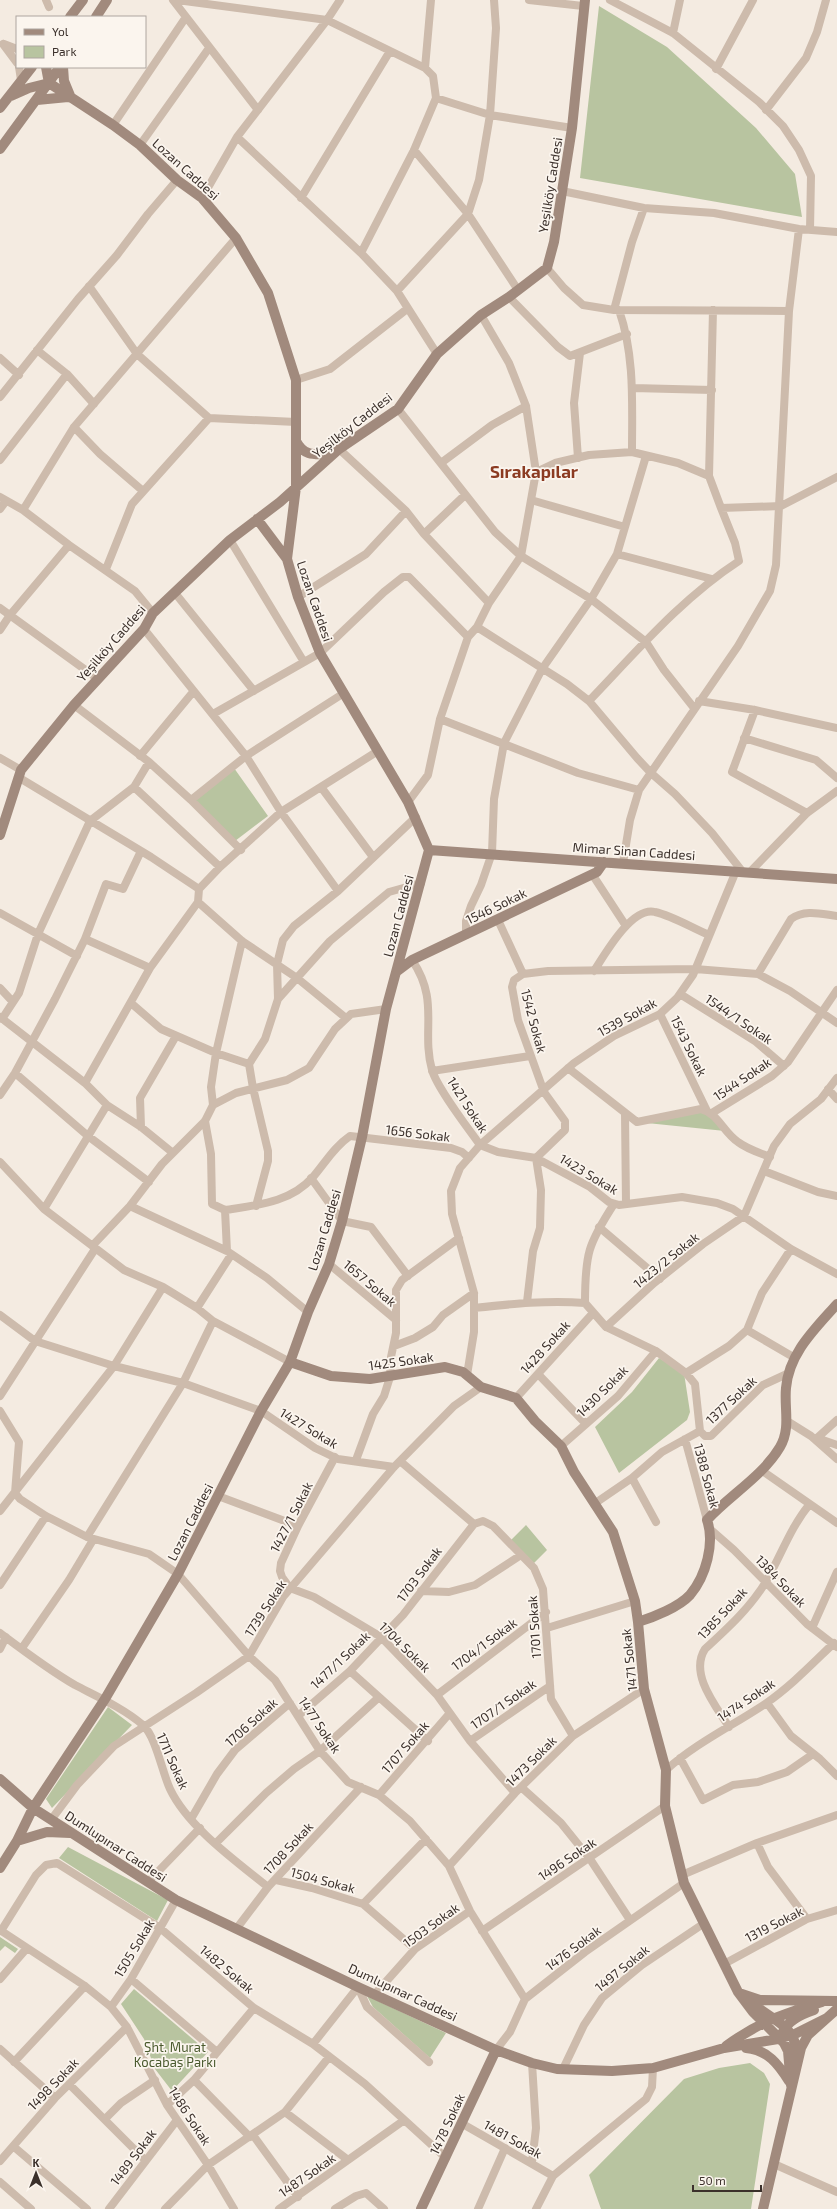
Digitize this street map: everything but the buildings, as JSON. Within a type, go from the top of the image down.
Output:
[{"type":"street","points":[[71,16],[83,0]]},
{"type":"street","points":[[97,16],[107,0]]},
{"type":"street","points":[[172,0],[258,110]]},
{"type":"street","points":[[178,0],[327,20],[425,68],[433,76],[436,98],[414,150],[361,253]]},
{"type":"street","points":[[202,198],[237,137],[327,20],[340,0]]},
{"type":"street","points":[[425,68],[431,0]]},
{"type":"street","points":[[397,291],[468,214],[479,180],[490,115],[496,28],[494,0]]},
{"type":"street","points":[[529,0],[584,3]]},
{"type":"street","points":[[610,0],[673,33],[766,110],[783,126],[799,150],[812,176],[810,230]]},
{"type":"street","points":[[673,33],[680,0]]},
{"type":"street","points":[[716,69],[753,0]]},
{"type":"street","points":[[766,110],[806,58],[817,32],[826,0]]},
{"type":"street","name":"Yeşilköy Caddesi","points":[[0,835],[20,773],[74,705],[144,629],[153,613],[230,540],[280,502],[336,451],[398,409],[437,354],[481,315],[509,297],[547,268],[554,242],[572,128],[584,3]]},
{"type":"street","points":[[113,125],[186,17]]},
{"type":"street","points":[[1,44],[16,49]]},
{"type":"street","points":[[1,44],[16,62]]},
{"type":"street","points":[[140,145],[209,48]]},
{"type":"street","points":[[301,198],[390,51]]},
{"type":"street","points":[[19,68],[22,80]]},
{"type":"street","points":[[0,108],[31,68]]},
{"type":"street","points":[[46,68],[49,83]]},
{"type":"street","points":[[0,149],[61,68]]},
{"type":"street","points":[[62,68],[65,87],[71,98]]},
{"type":"street","points":[[7,99],[29,88],[49,83]]},
{"type":"street","name":"Lozan Caddesi","points":[[0,1868],[17,1841],[33,1808],[105,1699],[178,1574],[261,1411],[290,1362],[308,1312],[329,1264],[342,1221],[362,1137],[386,1009],[429,850],[416,817],[408,802],[320,653],[298,598],[287,559],[296,486],[296,380],[268,293],[236,238],[202,198],[177,180],[140,145],[113,125],[49,83]]},
{"type":"street","points":[[37,100],[58,96],[71,98]]},
{"type":"street","points":[[436,98],[490,115],[572,128]]},
{"type":"street","points":[[237,137],[361,253],[397,291],[407,309],[437,354]]},
{"type":"street","points":[[414,150],[468,214],[518,290]]},
{"type":"street","points":[[0,397],[177,180]]},
{"type":"street","points":[[562,191],[644,208],[714,213],[799,229],[837,232]]},
{"type":"street","points":[[632,452],[632,388],[627,334],[617,310],[632,242],[644,208]]},
{"type":"street","points":[[623,863],[630,820],[639,790],[738,646],[770,591],[776,566],[781,506],[789,311],[799,229]]},
{"type":"street","points":[[23,510],[74,427],[236,238]]},
{"type":"street","points":[[547,268],[564,288],[583,305],[617,310],[789,311]]},
{"type":"street","points":[[90,286],[137,354],[209,418],[296,422]]},
{"type":"street","points":[[509,297],[558,348],[570,356],[627,334]]},
{"type":"street","points":[[296,380],[330,369],[407,309]]},
{"type":"street","points":[[589,701],[646,642],[712,579],[739,561],[735,543],[709,482],[708,476],[712,390],[713,310]]},
{"type":"street","points":[[408,802],[428,775],[440,719],[468,637],[477,627],[489,603],[521,556],[536,472],[526,406],[509,363],[481,315]]},
{"type":"street","points":[[37,350],[67,374],[94,404]]},
{"type":"street","points":[[578,458],[574,403],[580,353]]},
{"type":"street","points":[[0,358],[19,375]]},
{"type":"street","points":[[0,460],[67,374]]},
{"type":"street","points":[[632,388],[712,390]]},
{"type":"street","points":[[441,463],[492,425],[526,406]]},
{"type":"street","points":[[398,409],[495,532],[521,556],[592,599],[646,642],[664,670],[697,705],[755,710],[837,728]]},
{"type":"street","points":[[106,569],[132,504],[209,418]]},
{"type":"street","points":[[74,427],[100,454],[143,491]]},
{"type":"street","points":[[296,441],[304,452],[312,454],[336,451],[406,511],[424,534],[489,603]]},
{"type":"street","points":[[536,472],[555,463],[578,458],[632,452],[678,463],[708,476]]},
{"type":"street","points":[[466,935],[466,921],[492,853],[494,799],[504,743],[542,669],[592,599],[617,554],[646,456]]},
{"type":"street","points":[[721,508],[781,506],[837,477]]},
{"type":"street","points":[[424,534],[465,494]]},
{"type":"street","points":[[0,509],[3,499],[23,510],[69,545],[106,569],[135,591],[153,613]]},
{"type":"street","points":[[531,500],[625,527]]},
{"type":"street","points":[[298,598],[366,554],[406,511]]},
{"type":"street","points":[[257,519],[287,559]]},
{"type":"street","points":[[230,540],[304,662]]},
{"type":"street","points":[[0,630],[10,615],[69,545]]},
{"type":"street","points":[[617,554],[712,579]]},
{"type":"street","points":[[213,714],[320,653],[384,592],[403,577],[409,577],[468,637]]},
{"type":"street","points":[[175,593],[254,690]]},
{"type":"street","points":[[0,608],[98,679]]},
{"type":"street","points":[[477,627],[567,684],[589,701],[650,773],[675,794],[712,833],[743,871],[807,813],[837,791]]},
{"type":"street","points":[[144,629],[193,692],[213,714],[246,756],[281,812],[338,891]]},
{"type":"street","points":[[140,756],[193,692]]},
{"type":"street","points":[[191,800],[246,756],[344,693]]},
{"type":"street","points":[[74,705],[149,762],[191,800],[241,850]]},
{"type":"street","points":[[755,710],[732,772],[807,813]]},
{"type":"street","points":[[440,719],[578,773],[639,790]]},
{"type":"street","points":[[744,738],[816,760],[837,778]]},
{"type":"street","points":[[85,1083],[150,968],[198,902],[200,889],[220,867],[241,850],[281,812],[378,751]]},
{"type":"street","points":[[0,758],[90,821],[141,851],[200,889]]},
{"type":"street","points":[[149,762],[134,787],[90,821],[38,934],[19,992],[1,1018],[30,1042],[85,1083],[106,1105],[141,1127],[173,1153]]},
{"type":"street","points":[[134,787],[220,867]]},
{"type":"street","points":[[321,787],[373,857]]},
{"type":"street","points":[[256,1206],[268,1161],[268,1151],[253,1088],[249,1064],[265,1039],[278,999],[277,964],[284,940],[294,926],[338,891],[416,817]]},
{"type":"street","name":"Mimar Sinan Caddesi","points":[[429,850],[492,853],[837,879]]},
{"type":"street","points":[[0,1095],[15,1073],[30,1042],[56,1000],[85,939],[106,884],[122,889],[141,851]]},
{"type":"street","name":"1546 Sokak","points":[[396,972],[412,960],[597,872],[604,862]]},
{"type":"street","name":"1539 Sokak","points":[[480,1145],[544,1092],[568,1068],[614,1036],[660,1014],[680,994],[695,969],[709,935],[743,871]]},
{"type":"street","points":[[592,874],[626,926]]},
{"type":"street","points":[[278,999],[330,941],[389,892],[421,883]]},
{"type":"street","points":[[198,902],[242,941],[270,962],[277,964],[297,978],[346,1018]]},
{"type":"street","points":[[594,971],[626,926],[643,913],[655,912],[709,935]]},
{"type":"street","points":[[0,913],[77,956]]},
{"type":"street","points":[[837,916],[806,913],[798,914],[791,920],[758,974],[790,991],[837,1023]]},
{"type":"street","points":[[498,920],[523,974]]},
{"type":"street","points":[[85,939],[150,968]]},
{"type":"street","points":[[0,1396],[94,1247],[173,1153],[205,1121],[213,1105],[211,1087],[216,1053],[242,941]]},
{"type":"street","name":"1421 Sokak","points":[[412,960],[418,969],[429,997],[432,1071],[480,1145],[460,1168],[451,1191],[452,1214],[460,1238],[474,1293],[474,1332],[467,1375]]},
{"type":"street","name":"1542 Sokak","points":[[536,1158],[565,1130],[566,1125],[565,1121],[544,1092],[530,1056],[515,1007],[512,987],[514,980],[523,974],[594,971],[695,969],[758,974]]},
{"type":"street","points":[[0,988],[13,1002]]},
{"type":"street","name":"1544 Sokak","points":[[568,1068],[637,1122],[700,1109],[710,1112],[772,1076],[784,1066],[837,990]]},
{"type":"street","name":"1544/1 Sokak","points":[[680,994],[755,1041],[784,1066]]},
{"type":"street","points":[[131,1003],[161,1029],[216,1053],[249,1064]]},
{"type":"street","points":[[213,1105],[236,1093],[287,1080],[308,1068],[335,1029],[350,1014],[386,1009]]},
{"type":"street","name":"1543 Sokak","points":[[660,1014],[710,1112],[725,1131],[738,1143],[770,1157]]},
{"type":"street","points":[[141,1127],[140,1098],[176,1036]]},
{"type":"street","points":[[432,1071],[530,1056]]},
{"type":"street","points":[[15,1073],[88,1136],[149,1182]]},
{"type":"street","points":[[744,1216],[774,1146],[790,1124],[821,1099],[837,1078]]},
{"type":"street","points":[[828,1089],[837,1098]]},
{"type":"street","points":[[44,1209],[106,1105]]},
{"type":"street","points":[[626,1114],[626,1204]]},
{"type":"street","points":[[197,1308],[229,1253],[225,1210],[212,1204],[211,1154],[205,1121]]},
{"type":"street","name":"1656 Sokak","points":[[225,1210],[256,1206],[286,1197],[311,1178],[339,1143],[350,1136],[451,1148],[462,1152],[469,1158]]},
{"type":"street","name":"1423 Sokak","points":[[480,1145],[498,1152],[536,1158],[562,1170],[590,1187],[608,1202],[614,1204],[626,1204],[682,1197],[718,1203],[733,1209],[791,1249],[837,1274]]},
{"type":"street","points":[[527,1302],[533,1251],[540,1228],[540,1190],[536,1158]]},
{"type":"street","points":[[0,1162],[44,1209],[124,1270],[163,1287],[197,1308],[213,1321],[290,1362]]},
{"type":"street","points":[[764,1171],[818,1192],[837,1196]]},
{"type":"street","points":[[311,1178],[342,1221],[371,1227],[408,1276]]},
{"type":"street","points":[[614,1204],[599,1227],[587,1256],[585,1303],[606,1327],[656,1351],[686,1373],[695,1384],[700,1431]]},
{"type":"street","points":[[130,1206],[229,1253],[267,1278],[308,1312]]},
{"type":"street","name":"1423/2 Sokak","points":[[606,1327],[660,1279],[703,1244],[744,1216]]},
{"type":"street","points":[[599,1227],[660,1279]]},
{"type":"street","name":"1657 Sokak","points":[[356,1460],[373,1414],[384,1396],[390,1377],[390,1357],[394,1346],[396,1320],[396,1290],[402,1280],[460,1238]]},
{"type":"street","points":[[686,1373],[729,1346],[747,1330],[762,1294],[791,1249]]},
{"type":"street","name":"1657 Sokak","points":[[329,1264],[396,1320]]},
{"type":"street","points":[[0,1511],[114,1366],[163,1287]]},
{"type":"street","points":[[394,1346],[415,1338],[432,1327],[443,1315],[474,1293]]},
{"type":"street","points":[[474,1308],[527,1302],[559,1301],[585,1303]]},
{"type":"street","points":[[638,1622],[660,1614],[690,1596],[703,1571],[709,1550],[708,1525],[723,1502],[761,1470],[780,1447],[787,1431],[786,1388],[789,1373],[802,1343],[837,1304]]},
{"type":"street","name":"1428 Sokak","points":[[516,1398],[593,1313]]},
{"type":"street","points":[[0,1314],[35,1341]]},
{"type":"street","points":[[22,1648],[69,1580],[90,1539],[183,1383],[213,1321]]},
{"type":"street","points":[[747,1330],[795,1358]]},
{"type":"street","name":"1427 Sokak","points":[[35,1341],[114,1366],[183,1383],[261,1411],[315,1448],[335,1457],[356,1460],[376,1466],[394,1467]]},
{"type":"street","name":"1430 Sokak","points":[[561,1446],[618,1396],[656,1351]]},
{"type":"street","name":"1425 Sokak","points":[[290,1362],[331,1376],[370,1380],[445,1367],[463,1372],[467,1375]]},
{"type":"street","name":"1377 Sokak","points":[[594,1504],[632,1478],[662,1452],[684,1439],[700,1431],[705,1436],[711,1436],[763,1385],[789,1373]]},
{"type":"street","points":[[538,1374],[586,1424]]},
{"type":"street","points":[[467,1375],[481,1387],[516,1398]]},
{"type":"street","name":"1739 Sokak","points":[[51,1820],[77,1785],[114,1746],[196,1693],[249,1656],[282,1597],[394,1467],[454,1406],[481,1387]]},
{"type":"street","name":"1471 Sokak","points":[[516,1398],[535,1421],[561,1446],[594,1504],[613,1532],[634,1601],[638,1622],[644,1689],[666,1770],[665,1806],[683,1879],[703,1924],[738,1992]]},
{"type":"street","points":[[0,1411],[19,1442],[15,1493]]},
{"type":"street","points":[[814,1437],[837,1420]]},
{"type":"street","points":[[787,1421],[814,1437],[837,1445]]},
{"type":"street","points":[[814,1437],[837,1458]]},
{"type":"street","name":"1388 Sokak","points":[[684,1439],[708,1525]]},
{"type":"street","name":"1427/1 Sokak","points":[[290,1588],[280,1571],[281,1563],[298,1526],[335,1457]]},
{"type":"street","points":[[400,1461],[474,1524]]},
{"type":"street","points":[[761,1470],[809,1505],[837,1523]]},
{"type":"street","points":[[632,1478],[656,1522]]},
{"type":"street","name":"1477 Sokak","points":[[15,1493],[20,1499],[46,1516],[90,1539],[149,1554],[178,1574],[249,1656],[275,1680],[320,1751],[348,1782],[379,1795],[410,1821],[449,1866],[470,1911],[525,1999]]},
{"type":"street","points":[[218,1496],[298,1526]]},
{"type":"street","name":"1385 Sokak","points":[[729,1727],[712,1700],[702,1678],[700,1657],[705,1649],[748,1606],[766,1582],[792,1531],[809,1505]]},
{"type":"street","points":[[0,1585],[46,1516]]},
{"type":"street","name":"1701 Sokak","points":[[474,1524],[482,1521],[492,1526],[534,1568],[544,1589],[551,1699],[573,1736]]},
{"type":"street","name":"1703 Sokak","points":[[381,1637],[403,1615],[474,1524]]},
{"type":"street","name":"1384 Sokak","points":[[708,1525],[812,1628],[835,1645]]},
{"type":"street","points":[[421,1591],[449,1592],[476,1585],[521,1555]]},
{"type":"street","points":[[812,1628],[836,1578]]},
{"type":"street","name":"1704 Sokak","points":[[290,1588],[314,1597],[381,1637],[437,1696],[470,1741],[515,1794]]},
{"type":"street","points":[[547,1628],[634,1601]]},
{"type":"street","name":"1704/1 Sokak","points":[[437,1696],[546,1612]]},
{"type":"street","points":[[0,1649],[3,1635]]},
{"type":"street","name":"1711 Sokak","points":[[3,1635],[53,1672],[105,1699],[144,1726],[160,1757],[170,1789],[191,1819],[216,1843],[268,1887]]},
{"type":"street","name":"1477/1 Sokak","points":[[298,1716],[350,1671],[381,1637]]},
{"type":"street","name":"1474 Sokak","points":[[666,1770],[680,1758],[767,1703],[835,1645]]},
{"type":"street","points":[[350,1671],[378,1698],[428,1741]]},
{"type":"street","name":"1707/1 Sokak","points":[[470,1741],[550,1686]]},
{"type":"street","name":"1473 Sokak","points":[[449,1866],[521,1787],[573,1736],[644,1689]]},
{"type":"street","points":[[216,1843],[266,1793],[294,1769],[320,1751],[378,1698]]},
{"type":"street","name":"1706 Sokak","points":[[191,1819],[217,1774],[235,1750],[290,1703]]},
{"type":"street","points":[[767,1703],[791,1736],[837,1776]]},
{"type":"street","name":"1707 Sokak","points":[[379,1795],[428,1741],[449,1714]]},
{"type":"street","points":[[680,1758],[703,1800],[733,1785],[758,1782],[787,1772],[813,1754]]},
{"type":"street","name":"Dumlupınar Caddesi","points":[[0,1780],[33,1808],[176,1900],[358,1987],[496,2050],[532,2063],[563,2069],[612,2071],[653,2068],[729,2047],[787,2038],[827,2018]]},
{"type":"street","name":"1708 Sokak","points":[[237,1928],[268,1887],[361,1787]]},
{"type":"street","points":[[521,1787],[561,1823],[590,1859],[630,1920]]},
{"type":"street","name":"1496 Sokak","points":[[482,1931],[590,1859],[665,1806]]},
{"type":"street","name":"1476 Sokak","points":[[496,2050],[510,2032],[525,1999],[683,1879],[757,1843],[837,1815]]},
{"type":"street","points":[[148,1882],[200,1828]]},
{"type":"street","points":[[17,1841],[46,1832],[71,1833]]},
{"type":"street","name":"1504 Sokak","points":[[363,1904],[426,1839]]},
{"type":"street","points":[[757,1843],[768,1867],[807,1919]]},
{"type":"street","name":"1482 Sokak","points":[[1,1930],[36,1875],[46,1865],[57,1863],[160,1928],[254,2008],[313,2044],[365,2084],[403,2121],[446,2158]]},
{"type":"street","name":"1504 Sokak","points":[[276,1880],[312,1888],[363,1904],[415,1949]]},
{"type":"street","name":"1505 Sokak","points":[[111,2007],[130,1979],[176,1900]]},
{"type":"street","name":"1319 Sokak","points":[[724,1964],[807,1919],[837,1910]]},
{"type":"street","name":"1503 Sokak","points":[[375,1994],[415,1949],[470,1911]]},
{"type":"street","name":"1497 Sokak","points":[[563,2069],[584,2025],[602,1998],[642,1965],[703,1924]]},
{"type":"street","name":"1486 Sokak","points":[[1,1930],[85,1986],[111,2007],[127,2027],[167,2105],[208,2165],[234,2209]]},
{"type":"street","points":[[0,1979],[27,1948]]},
{"type":"street","points":[[130,1979],[217,2052]]},
{"type":"street","points":[[14,2062],[85,1986]]},
{"type":"street","points":[[313,2044],[358,1987],[368,2007],[429,2062]]},
{"type":"street","points":[[738,1992],[760,2000],[837,2002]]},
{"type":"street","points":[[738,1992],[785,2026]]},
{"type":"street","points":[[738,1992],[764,2022],[787,2038]]},
{"type":"street","points":[[729,2047],[773,2017],[822,2002]]},
{"type":"street","points":[[796,2061],[796,2047],[782,2032],[785,2026],[809,2012],[837,2002]]},
{"type":"street","points":[[167,2105],[194,2080],[254,2008]]},
{"type":"street","points":[[763,2209],[796,2061],[804,2040],[837,2009]]},
{"type":"street","name":"1498 Sokak","points":[[0,2161],[55,2098],[127,2027]]},
{"type":"street","points":[[787,2038],[791,2085]]},
{"type":"street","points":[[729,2047],[754,2048],[767,2054],[781,2069],[791,2085]]},
{"type":"street","points":[[0,2049],[55,2098]]},
{"type":"street","name":"1478 Sokak","points":[[421,2209],[496,2050]]},
{"type":"street","points":[[165,2209],[208,2165],[285,2112],[329,2057]]},
{"type":"street","points":[[532,2063],[536,2128],[532,2162]]},
{"type":"street","points":[[536,2209],[553,2176],[646,2099],[652,2087],[653,2068]]},
{"type":"street","points":[[104,2119],[121,2103],[155,2080]]},
{"type":"street","points":[[194,2080],[251,2136],[298,2197]]},
{"type":"street","points":[[69,2084],[145,2160]]},
{"type":"street","name":"1487 Sokak","points":[[285,2112],[348,2160]]},
{"type":"street","name":"1489 Sokak","points":[[109,2209],[177,2120]]},
{"type":"street","name":"1487 Sokak","points":[[279,2209],[298,2197],[403,2121]]},
{"type":"street","name":"1481 Sokak","points":[[461,2123],[532,2162],[553,2176]]},
{"type":"street","points":[[13,2146],[87,2209]]},
{"type":"street","points":[[478,2209],[505,2148]]},
{"type":"street","points":[[774,2164],[837,2192]]},
{"type":"street","points":[[0,2182],[31,2209]]},
{"type":"street","points":[[335,2209],[346,2201],[366,2193],[384,2209]]},
{"type":"street","points":[[339,2209],[346,2201]]},
{"type":"green space","points":[[599,6],[667,47],[756,128],[795,174],[802,217],[580,178]]},
{"type":"green space","points":[[234,768],[268,816],[235,841],[194,801]]},
{"type":"green space","points":[[701,1109],[725,1131],[637,1122]]},
{"type":"green space","points":[[659,1358],[684,1373],[690,1412],[687,1420],[619,1473],[595,1427],[632,1392]]},
{"type":"green space","points":[[526,1525],[547,1550],[534,1563],[511,1540]]},
{"type":"green space","points":[[108,1707],[132,1725],[52,1808],[46,1799]]},
{"type":"green space","points":[[68,1847],[168,1900],[157,1921],[59,1858]]},
{"type":"green space","points":[[0,1937],[18,1949],[15,1953],[5,1946],[0,1951]]},
{"type":"green space","name":"Şht. Murat Kocabaş Parkı","points":[[134,1989],[208,2052],[172,2091],[155,2069],[144,2039],[121,2004]]},
{"type":"green space","points":[[367,1996],[446,2033],[430,2058],[373,2007]]},
{"type":"green space","points":[[750,2063],[764,2073],[770,2084],[751,2209],[601,2209],[589,2175],[684,2079],[719,2068]]},
{"type":"district","name":"Sırakapılar","points":[[534,472]]}]
